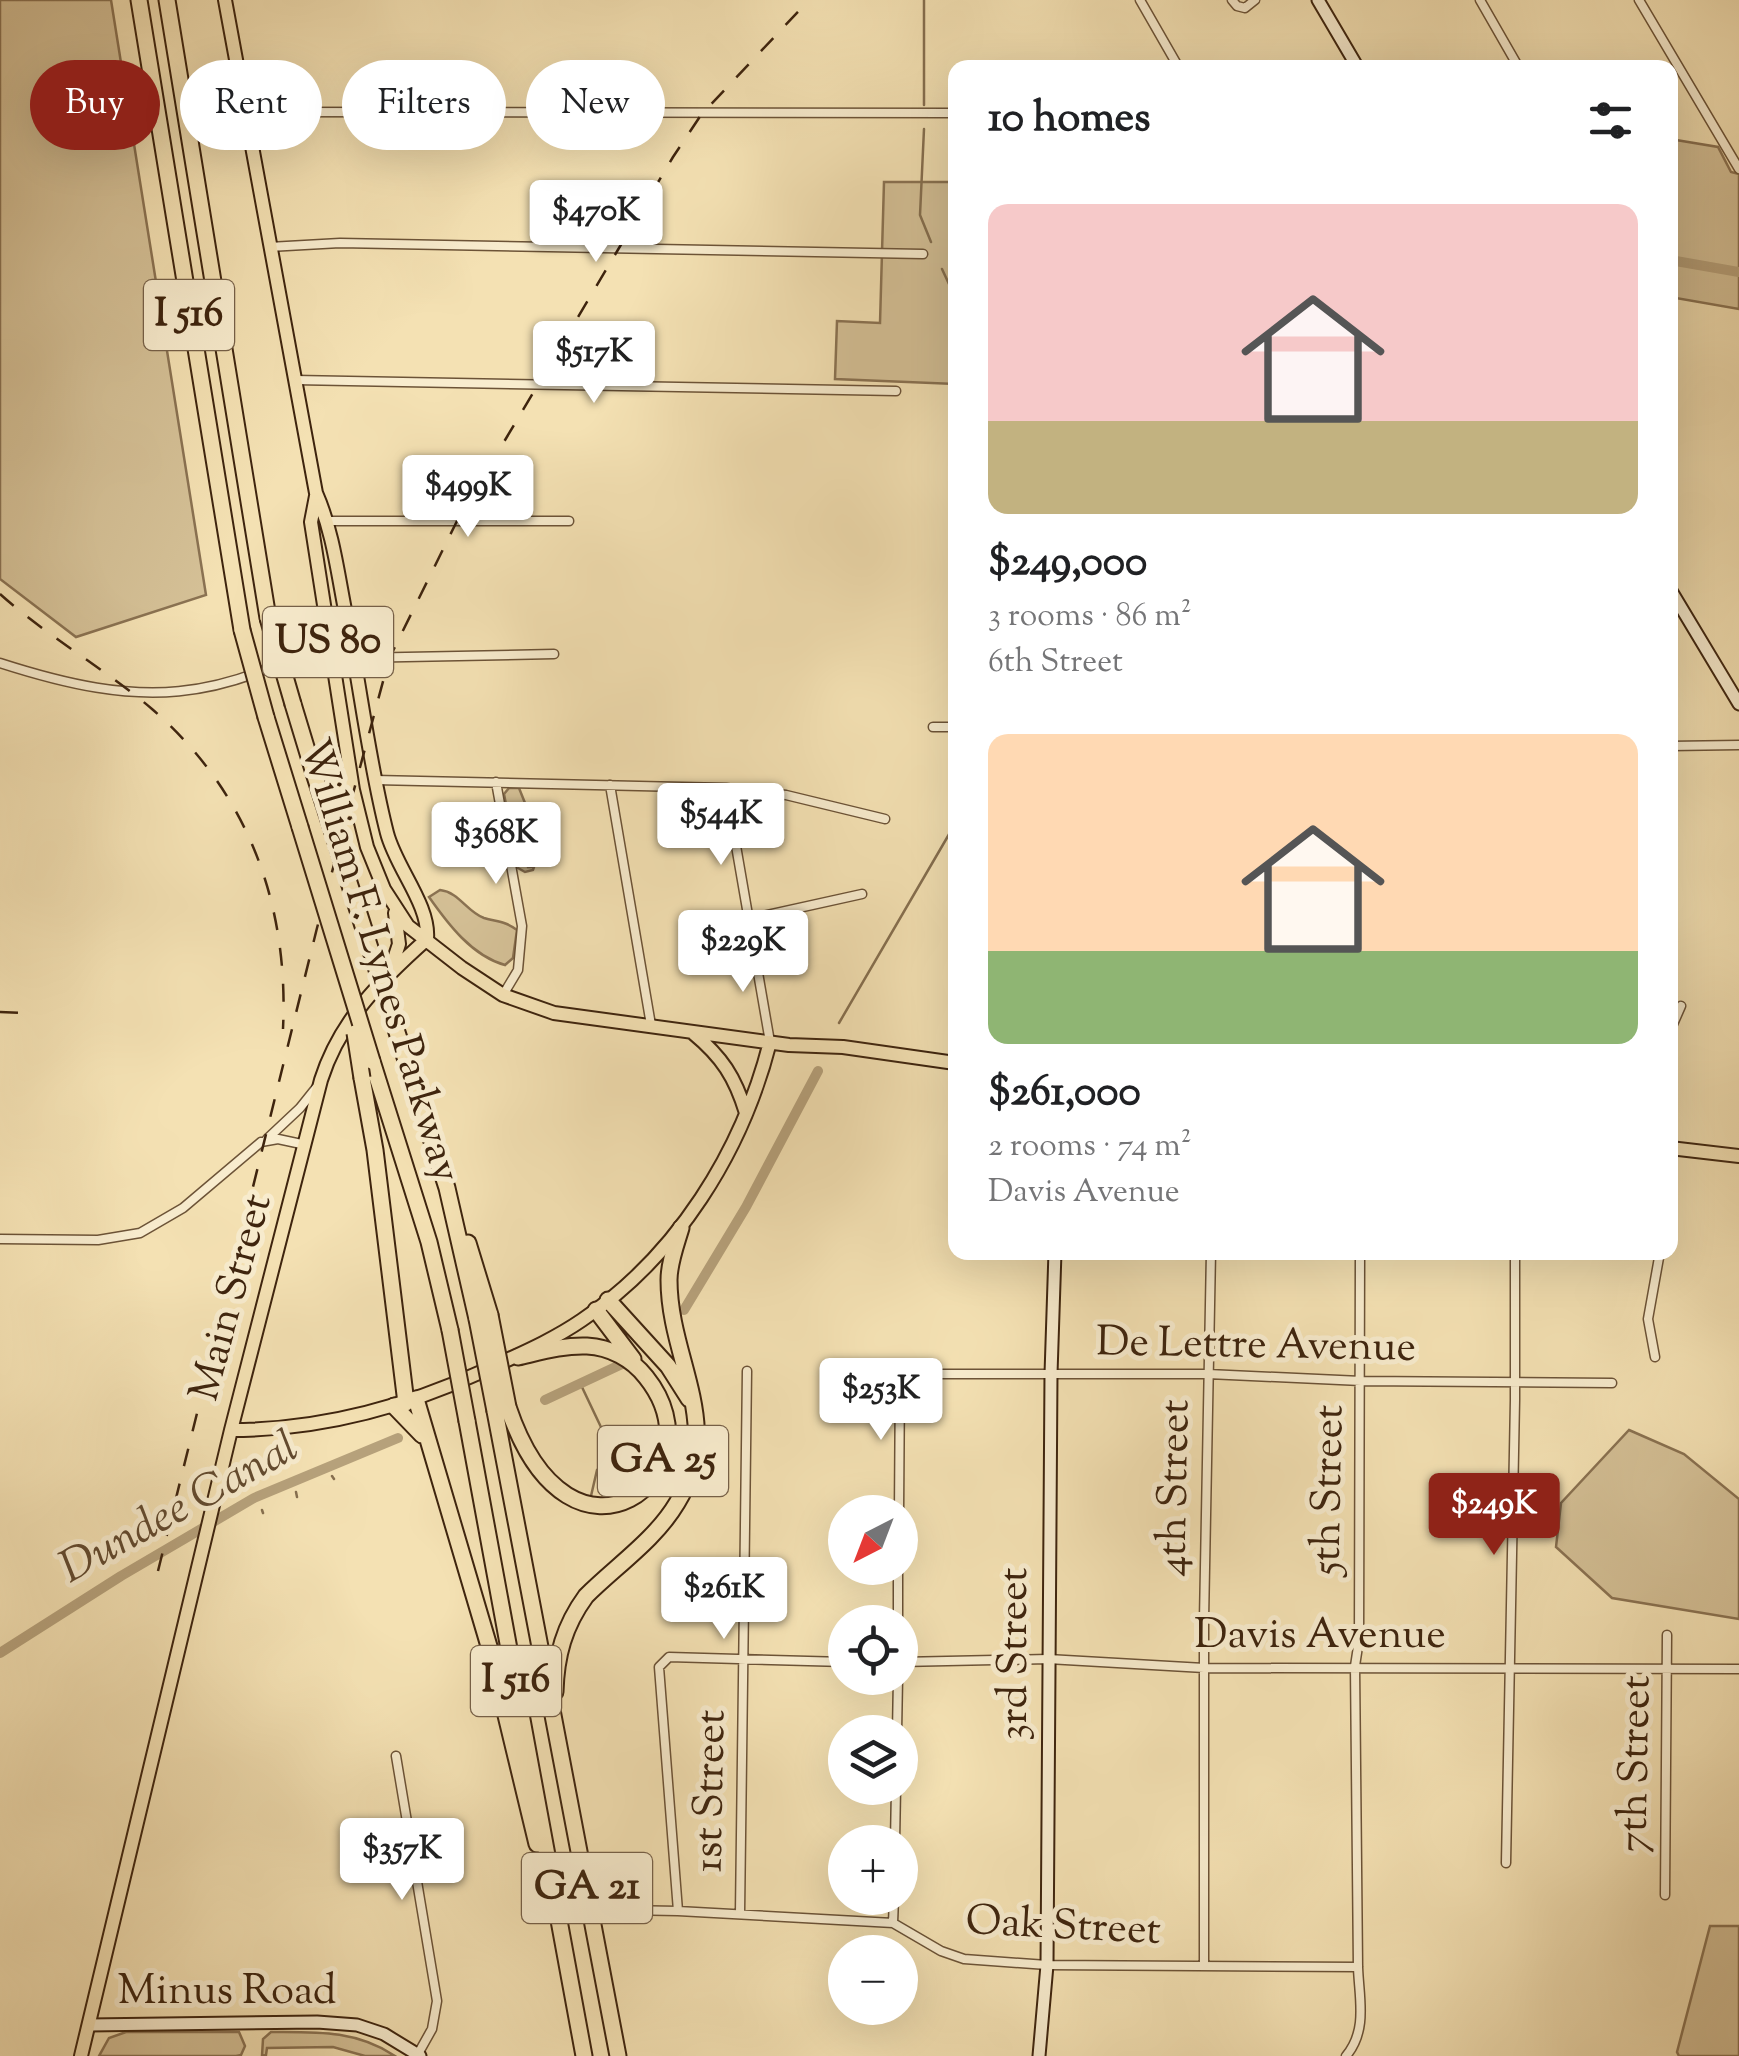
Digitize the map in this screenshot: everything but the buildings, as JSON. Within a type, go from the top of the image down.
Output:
[{"type":"highway","name":"William F. Lynes Parkway","points":[[139,0],[242,630],[428,1242],[450,1330],[564,1941]]},
{"type":"highway","name":"William F. Lynes Parkway","points":[[166,0],[268,618],[484,1317],[554,1722]]},
{"type":"highway","points":[[346,980],[375,1150],[405,1403],[426,1440],[491,1653],[564,1941]]},
{"type":"highway","points":[[554,1722],[556,1663],[567,1628],[586,1596],[656,1531],[675,1507],[696,1455],[697,1416],[670,1294],[670,1271],[681,1228]]},
{"type":"highway","points":[[602,1305],[668,1366],[697,1416]]},
{"type":"highway","points":[[602,1305],[646,1378]]},
{"type":"highway","name":"GA 25","points":[[502,1409],[530,1458],[552,1485],[576,1502],[609,1506],[634,1497],[662,1463],[666,1420],[658,1395],[621,1356],[586,1346],[518,1356]]},
{"type":"highway","name":"GA 21","points":[[554,1722],[618,2056]]},
{"type":"highway","name":"GA 21","points":[[564,1941],[584,2056]]},
{"type":"main road","name":"US 80","points":[[225,0],[236,60]]},
{"type":"main road","name":"US 80","points":[[252,150],[316,493],[328,521],[366,742],[395,857],[429,922],[427,939]]},
{"type":"main road","name":"US 80","points":[[316,493],[310,522],[353,790],[367,847],[394,906],[408,926],[504,995],[564,1015],[948,1061]]},
{"type":"main road","points":[[386,978],[399,944],[394,906]]},
{"type":"main road","name":"Main Street","points":[[82,2056],[231,1430],[321,1080],[349,1018],[427,939]]},
{"type":"main road","points":[[691,1032],[724,1061],[746,1113]]},
{"type":"main road","points":[[518,1356],[602,1305],[650,1263],[681,1228],[715,1176],[746,1113],[770,1042]]},
{"type":"main road","points":[[1678,1149],[1739,1156]]},
{"type":"main road","name":"GA 25","points":[[231,1430],[287,1430],[405,1403],[518,1356]]},
{"type":"street","points":[[1140,0],[1174,60]]},
{"type":"street","points":[[1232,0],[1245,8],[1254,0]]},
{"type":"street","points":[[1318,0],[1353,60]]},
{"type":"street","points":[[1480,0],[1515,60]]},
{"type":"street","points":[[1639,0],[1675,60]]},
{"type":"street","points":[[1678,66],[1739,169]]},
{"type":"street","points":[[322,112],[948,114]]},
{"type":"street","points":[[269,247],[340,243],[922,254]]},
{"type":"street","points":[[295,380],[896,391]]},
{"type":"street","points":[[328,521],[569,521]]},
{"type":"street","points":[[1678,602],[1739,704]]},
{"type":"street","points":[[0,663],[97,688],[189,692],[236,682],[348,628]]},
{"type":"street","points":[[354,658],[554,654]]},
{"type":"street","points":[[933,727],[948,728]]},
{"type":"street","points":[[1678,746],[1739,744]]},
{"type":"street","points":[[375,780],[726,788],[786,795],[885,819]]},
{"type":"street","points":[[496,782],[522,926],[518,970],[504,995]]},
{"type":"street","points":[[610,785],[651,1025]]},
{"type":"street","points":[[726,788],[770,1042]]},
{"type":"street","points":[[750,919],[862,894]]},
{"type":"street","points":[[1678,1013],[1681,1006]]},
{"type":"street","points":[[0,1239],[98,1240],[140,1232],[183,1208],[267,1140],[300,1108],[321,1080]]},
{"type":"street","points":[[267,1140],[306,1145]]},
{"type":"street","name":"3rd Street","points":[[1039,2056],[1047,1966],[1050,1374],[1055,1260]]},
{"type":"street","name":"4th Street","points":[[1204,1964],[1211,1260]]},
{"type":"street","name":"5th Street","points":[[1346,2056],[1363,2009],[1358,1967],[1354,1666],[1359,1640],[1360,1260]]},
{"type":"street","points":[[1506,1863],[1515,1260]]},
{"type":"street","points":[[1655,1358],[1648,1319],[1659,1260]]},
{"type":"street","name":"1st Street","points":[[740,1913],[747,1371]]},
{"type":"street","name":"De Lettre Avenue","points":[[899,1495],[900,1374],[1208,1374],[1612,1383]]},
{"type":"street","name":"7th Street","points":[[1665,1895],[1667,1635]]},
{"type":"street","points":[[678,1910],[659,1668],[669,1657],[828,1662]]},
{"type":"street","name":"Davis Avenue","points":[[918,1662],[1048,1659],[1204,1668],[1739,1669]]},
{"type":"street","points":[[396,1756],[438,2014],[419,2055]]},
{"type":"street","name":"Oak Street","points":[[592,1916],[623,1910],[678,1910],[894,1924],[964,1959],[1047,1966],[1358,1967]]},
{"type":"street","points":[[894,1915],[894,1924]]},
{"type":"street","name":"Minus Road","points":[[89,2025],[357,2025],[384,2034],[419,2055]]},
{"type":"shaded area","points":[[0,0],[111,0],[121,60],[30,60],[30,150],[135,150],[206,595],[76,637],[0,579]]},
{"type":"shaded area","points":[[1678,140],[1718,147],[1731,172],[1739,174],[1739,309],[1678,298]]},
{"type":"shaded area","points":[[884,182],[948,182],[948,384],[835,379],[837,321],[880,323]]},
{"type":"shaded area","points":[[509,788],[519,788],[525,803],[518,811],[528,867],[534,867],[525,872],[518,868],[504,794]]},
{"type":"shaded area","points":[[440,890],[453,894],[478,915],[517,930],[513,958],[505,965],[493,961],[462,938],[429,897]]},
{"type":"shaded area","points":[[1629,1430],[1684,1454],[1739,1499],[1739,1619],[1612,1598],[1556,1547],[1561,1503]]},
{"type":"shaded area","points":[[1710,1926],[1739,1926],[1739,2056],[1679,2056],[1677,2052]]},
{"type":"shaded area","points":[[126,2032],[239,2032],[245,2046],[241,2055],[236,2056],[99,2056],[109,2038]]},
{"type":"shaded area","points":[[271,2032],[350,2037],[395,2056],[365,2056],[333,2047],[267,2048],[262,2056],[263,2039]]},
{"type":"waterway","points":[[924,0],[924,105]]},
{"type":"waterway","points":[[924,129],[920,215],[931,242]]},
{"type":"waterway","points":[[1678,261],[1739,272]]},
{"type":"waterway","points":[[942,269],[948,282]]},
{"type":"waterway","points":[[839,1023],[948,836]]},
{"type":"waterway","name":"Dundee Canal","points":[[684,1310],[746,1207],[818,1071]]},
{"type":"waterway","name":"Dundee Canal","points":[[545,1400],[622,1364]]},
{"type":"waterway","points":[[581,1385],[609,1444],[609,1469]]},
{"type":"waterway","name":"Dundee Canal","points":[[0,1653],[254,1498],[398,1438]]},
{"type":"waterway","points":[[591,1496],[597,1470],[608,1461]]},
{"type":"waterway","points":[[296,1492],[297,1497]]},
{"type":"railway","points":[[158,1571],[317,928],[389,659],[457,521],[673,157],[701,115],[809,0]]},
{"type":"railway","points":[[0,594],[152,709],[214,776],[256,853],[270,895],[279,938],[283,1029]]},
{"type":"railway","points":[[0,1012],[22,1013]]}]
